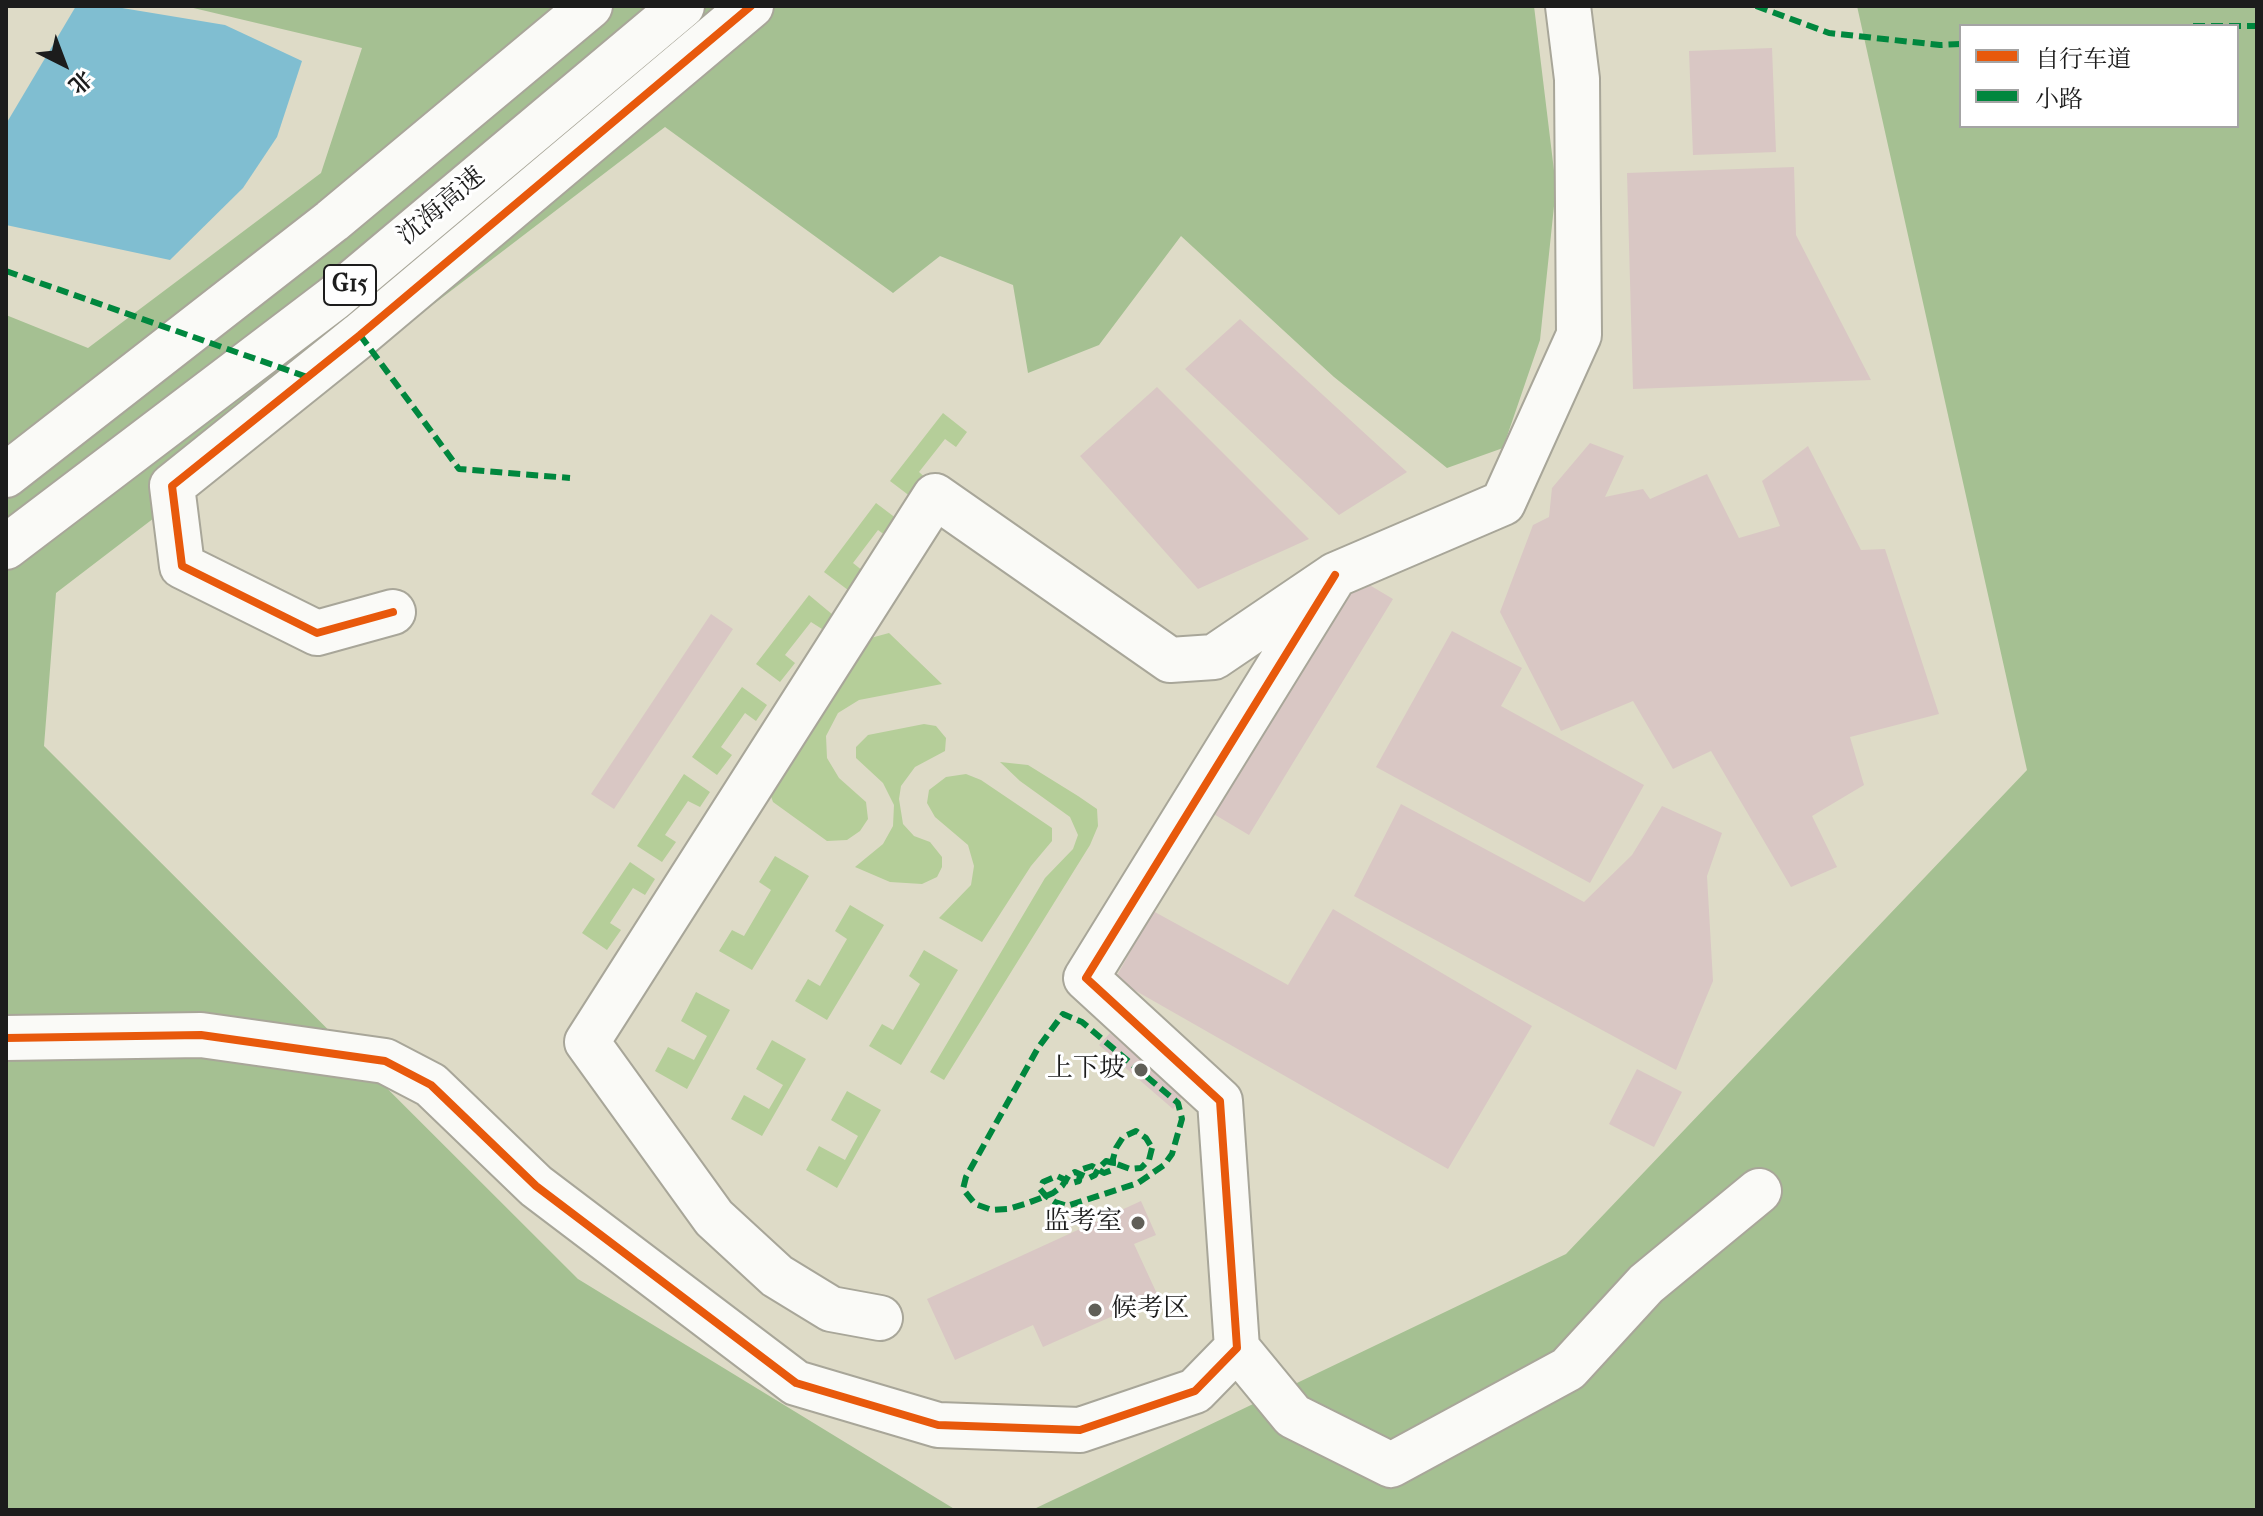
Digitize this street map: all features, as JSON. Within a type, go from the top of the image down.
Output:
[{"type":"main road","name":"G15","points":[[6,475],[332,221],[590,6]]},
{"type":"main road","name":"沈海高速","points":[[6,547],[334,298],[682,6]]},
{"type":"main road","points":[[393,612],[317,633],[182,566],[172,486],[360,335],[751,6]]},
{"type":"main road","points":[[880,1318],[831,1309],[777,1276],[725,1228],[587,1042],[935,496],[1170,660],[1214,657],[1335,575],[1503,503],[1579,335],[1577,79],[1568,6]]},
{"type":"main road","points":[[1335,575],[1086,978],[1220,1101],[1237,1348],[1293,1416],[1391,1465],[1568,1369],[1646,1284],[1759,1191]]},
{"type":"main road","points":[[6,1038],[201,1035],[385,1061],[431,1085],[536,1186],[796,1383],[938,1425],[1080,1430],[1195,1391],[1237,1348]]},
{"type":"green space","points":[[185,6],[1534,6],[1556,187],[1540,340],[1503,448],[1447,468],[1334,377],[1181,236],[1099,345],[1028,373],[1013,285],[940,256],[893,293],[665,127],[56,593],[44,746],[578,1279],[956,1510],[6,1510],[6,315],[88,348],[321,173],[362,48]]},
{"type":"green space","points":[[1857,6],[2257,6],[2257,1510],[1032,1510],[1566,1254],[2027,770]]},
{"type":"green space","points":[[943,413],[967,432],[956,447],[945,439],[919,472],[929,481],[915,500],[890,481]]},
{"type":"green space","points":[[876,503],[901,522],[889,538],[878,530],[853,563],[863,571],[848,590],[824,572]]},
{"type":"green space","points":[[809,595],[833,615],[822,629],[811,622],[785,655],[795,663],[780,682],[756,664]]},
{"type":"green space","points":[[889,633],[942,684],[859,700],[838,713],[826,736],[827,758],[839,778],[866,802],[868,819],[860,831],[847,840],[827,841],[773,802],[767,785],[867,639]]},
{"type":"green space","points":[[742,687],[767,705],[756,721],[745,713],[721,747],[732,755],[717,775],[692,757]]},
{"type":"green space","points":[[924,724],[936,726],[946,738],[945,751],[915,767],[901,786],[899,799],[903,824],[914,836],[930,842],[942,857],[942,867],[937,877],[922,884],[890,882],[855,867],[883,844],[893,826],[894,805],[883,783],[856,758],[856,747],[868,735]]},
{"type":"green space","points":[[1000,762],[1028,765],[1078,796],[1097,809],[1098,826],[1090,845],[944,1080],[930,1072],[1045,878],[1073,849],[1078,835],[1070,817],[1020,781]]},
{"type":"green space","points":[[684,774],[710,792],[700,807],[688,801],[665,835],[676,842],[662,862],[637,846]]},
{"type":"green space","points":[[966,774],[981,780],[1052,828],[1052,841],[1031,866],[982,942],[939,918],[971,885],[974,866],[968,845],[935,817],[927,803],[929,790],[946,777]]},
{"type":"green space","points":[[775,856],[809,876],[752,970],[719,951],[732,930],[744,936],[771,890],[759,882]]},
{"type":"green space","points":[[630,862],[655,879],[645,895],[633,888],[610,923],[621,930],[607,950],[582,933]]},
{"type":"green space","points":[[850,905],[884,925],[827,1020],[795,1001],[808,979],[820,986],[847,939],[835,931]]},
{"type":"green space","points":[[924,950],[958,970],[901,1065],[869,1046],[882,1024],[893,1030],[920,984],[909,976]]},
{"type":"green space","points":[[696,992],[730,1010],[687,1089],[655,1071],[668,1047],[694,1060],[707,1036],[681,1021]]},
{"type":"green space","points":[[772,1040],[806,1059],[762,1136],[731,1119],[744,1095],[769,1109],[783,1085],[756,1069]]},
{"type":"green space","points":[[847,1091],[881,1110],[837,1188],[806,1170],[819,1146],[845,1160],[858,1136],[831,1120]]},
{"type":"water","points":[[76,6],[110,6],[225,25],[302,61],[277,137],[243,188],[170,260],[6,225],[6,124]]},
{"type":"building","points":[[1772,48],[1776,152],[1693,155],[1689,51]]},
{"type":"building","points":[[1794,167],[1796,235],[1871,380],[1633,389],[1627,173]]},
{"type":"building","points":[[1240,319],[1407,472],[1339,515],[1185,369]]},
{"type":"building","points":[[1157,387],[1309,539],[1198,589],[1080,456]]},
{"type":"building","points":[[1590,443],[1624,456],[1605,497],[1643,489],[1650,499],[1707,474],[1739,538],[1780,526],[1762,481],[1808,446],[1861,550],[1885,549],[1939,714],[1850,737],[1864,785],[1812,816],[1837,867],[1791,887],[1711,751],[1673,769],[1633,701],[1561,731],[1500,612],[1533,525],[1549,517],[1552,488]]},
{"type":"building","points":[[1356,577],[1393,599],[1249,835],[1212,813]]},
{"type":"building","points":[[711,614],[733,629],[614,809],[591,794]]},
{"type":"building","points":[[1452,631],[1522,668],[1501,706],[1644,785],[1590,883],[1376,767]]},
{"type":"building","points":[[1401,804],[1584,902],[1632,855],[1662,806],[1722,833],[1707,876],[1713,981],[1676,1070],[1354,896]]},
{"type":"building","points":[[1333,909],[1532,1026],[1448,1169],[1115,979],[1153,911],[1288,985]]},
{"type":"building","name":"上下坡","points":[[1110,1033],[1184,1095],[1173,1109],[1099,1045]]},
{"type":"building","points":[[1637,1069],[1682,1092],[1654,1147],[1609,1124]]},
{"type":"building","points":[[1141,1201],[1156,1235],[1134,1244],[1158,1296],[1043,1347],[1033,1325],[955,1360],[927,1299]]},
{"type":"marked path","points":[[1756,6],[1829,33],[1940,45],[1959,44]]},
{"type":"marked path","points":[[2239,26],[2257,26]]},
{"type":"marked path","points":[[6,271],[307,377]]},
{"type":"marked path","points":[[360,335],[459,469],[570,478]]},
{"type":"marked path","points":[[1152,1148],[1146,1138],[1136,1131],[1123,1137],[1116,1148],[1113,1159],[1113,1164],[1112,1170],[1104,1173],[1092,1166],[1083,1169],[1080,1174],[1079,1181],[1072,1183],[1057,1176],[1043,1182],[1040,1189],[1046,1196],[1055,1202],[1067,1206],[1138,1183],[1164,1165],[1172,1154],[1182,1119],[1178,1103],[1082,1022],[1063,1014],[1038,1048],[966,1177],[963,1189],[975,1204],[992,1210],[1008,1209],[1025,1204],[1041,1198],[1046,1196],[1053,1193],[1062,1186],[1066,1180],[1069,1175],[1075,1172],[1089,1178],[1095,1175],[1098,1169],[1106,1161],[1114,1163],[1130,1169],[1141,1168],[1149,1160],[1152,1148]]},
{"type":"cycle path","points":[[393,612],[317,633],[182,566],[172,486],[360,335],[751,6]]},
{"type":"cycle path","points":[[6,1038],[201,1035],[385,1061],[431,1085],[536,1186],[796,1383],[938,1425],[1080,1430],[1195,1391],[1237,1348],[1220,1101],[1086,978],[1335,575]]},
{"type":"place","name":"上下坡","points":[[1141,1070]]},
{"type":"place","name":"监考室","points":[[1138,1223]]},
{"type":"place","name":"候考区","points":[[1095,1310]]}]
